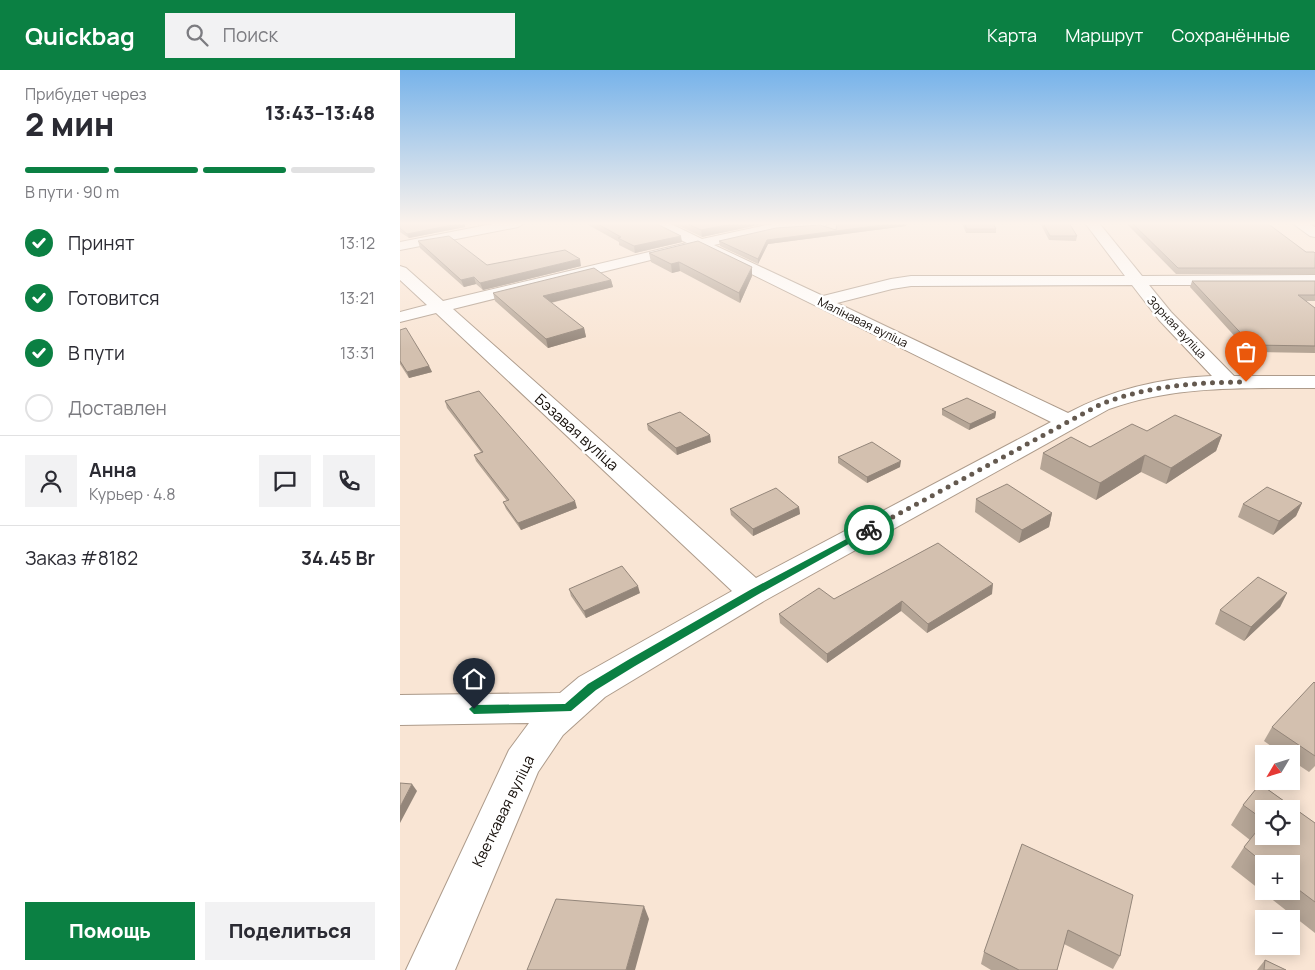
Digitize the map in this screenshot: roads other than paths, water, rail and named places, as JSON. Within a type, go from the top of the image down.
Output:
[{"type":"street","points":[[400,317],[610,265]]},
{"type":"street","name":"Малінавая вуліца","points":[[744,265],[1068,421]]},
{"type":"street","name":"Зорная вуліца","points":[[1124,265],[1165,316],[1229,382]]},
{"type":"street","name":"Бэзавая вуліца","points":[[400,271],[753,593]]},
{"type":"street","points":[[821,302],[891,284],[911,281],[1315,280]]},
{"type":"street","name":"Кветкавая вуліца","points":[[430,970],[524,762],[550,724],[592,687],[753,593],[1068,421],[1119,397],[1168,387],[1229,382],[1315,382]]},
{"type":"street","points":[[400,710],[567,708]]}]
